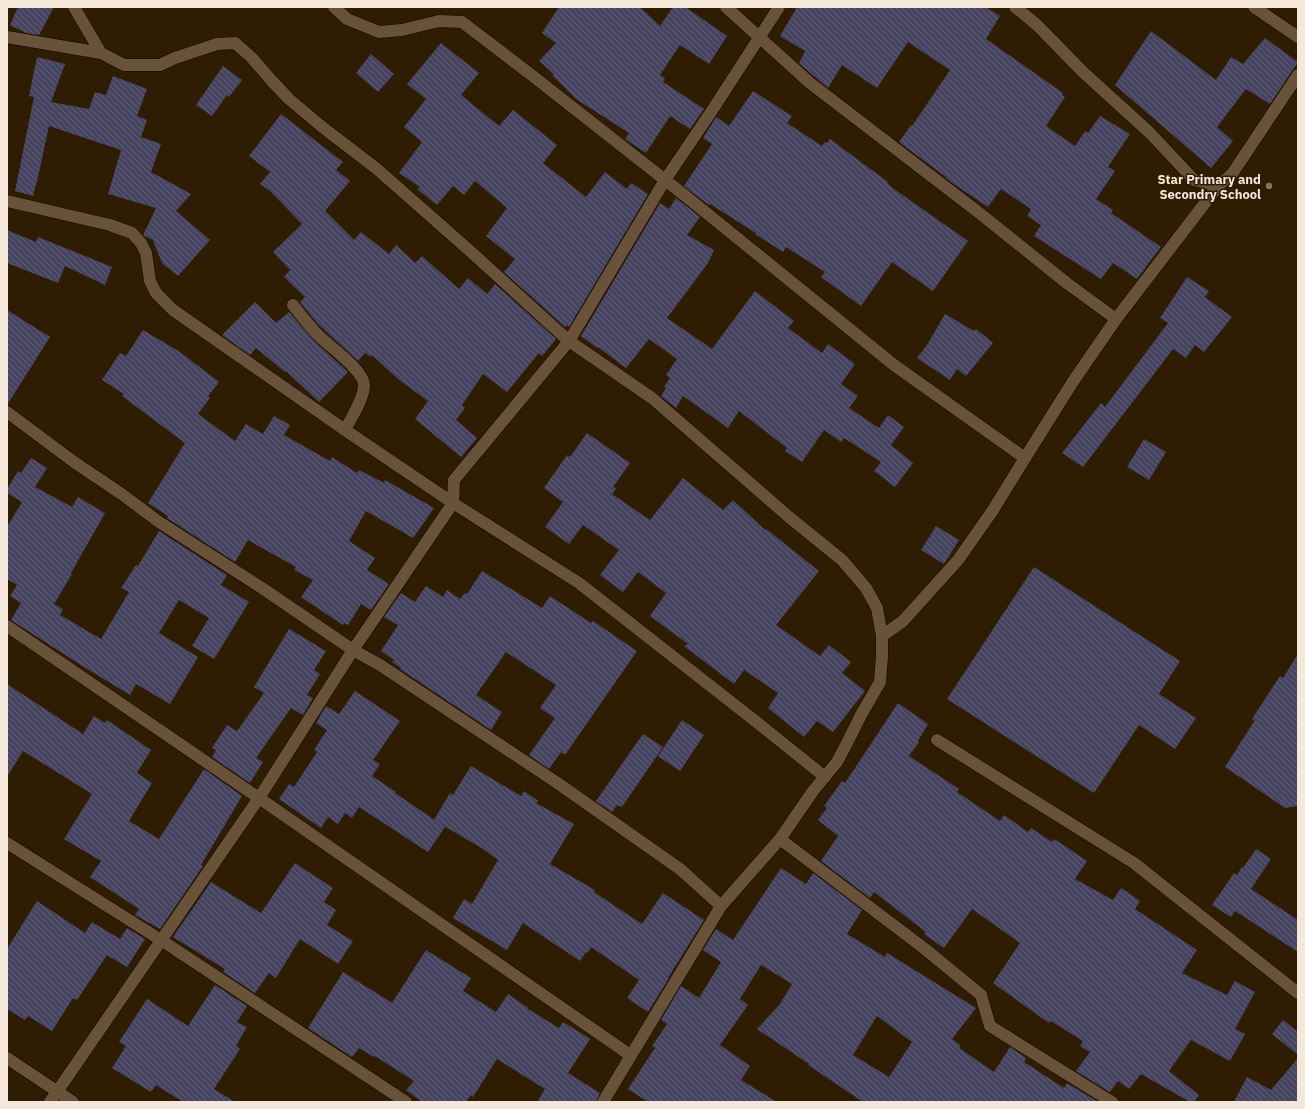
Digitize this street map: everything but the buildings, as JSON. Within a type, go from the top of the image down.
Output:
[{"type":"street","points":[[74,7],[101,53]]},
{"type":"street","points":[[334,7],[347,19],[379,32],[402,30],[439,21],[462,22],[665,180],[894,365],[1025,458]]},
{"type":"street","points":[[726,7],[810,83],[978,212],[1068,284],[1116,319]]},
{"type":"street","points":[[53,1097],[259,798],[353,650],[453,503],[454,480],[569,341],[665,180],[714,109],[779,7]]},
{"type":"street","points":[[1015,7],[1037,25],[1083,72],[1150,133],[1194,180],[1218,186]]},
{"type":"street","points":[[1254,7],[1298,37]]},
{"type":"street","points":[[7,37],[101,53],[124,65],[160,65],[175,58],[217,44],[235,43],[252,57],[289,99],[320,126],[377,170],[470,251],[569,341],[652,398],[789,517],[842,560],[866,588],[877,608],[882,636],[880,682],[840,756],[780,839],[721,906],[603,1102]]},
{"type":"street","points":[[882,636],[903,621],[958,560],[993,510],[1072,383],[1116,319],[1218,186],[1232,174],[1298,75]]},
{"type":"street","points":[[7,201],[110,225],[132,233],[141,243],[146,252],[150,281],[156,293],[173,310],[453,503],[579,583],[825,777]]},
{"type":"street","points":[[293,304],[318,335],[352,364],[362,378],[364,384],[359,403],[345,430]]},
{"type":"street","points":[[7,412],[74,462],[123,495],[159,522],[262,588],[353,650],[380,664],[562,787],[680,870],[721,906]]},
{"type":"street","points":[[7,626],[259,798],[630,1055]]},
{"type":"street","points":[[937,740],[1134,863],[1298,993]]},
{"type":"street","points":[[780,839],[925,949],[981,995],[990,1026],[1112,1102]]},
{"type":"street","points":[[7,843],[161,940],[406,1102]]},
{"type":"street","points":[[7,1058],[53,1097],[73,1102]]},
{"type":"place","name":"Star Primary and Secondry School","points":[[1269,186]]}]
